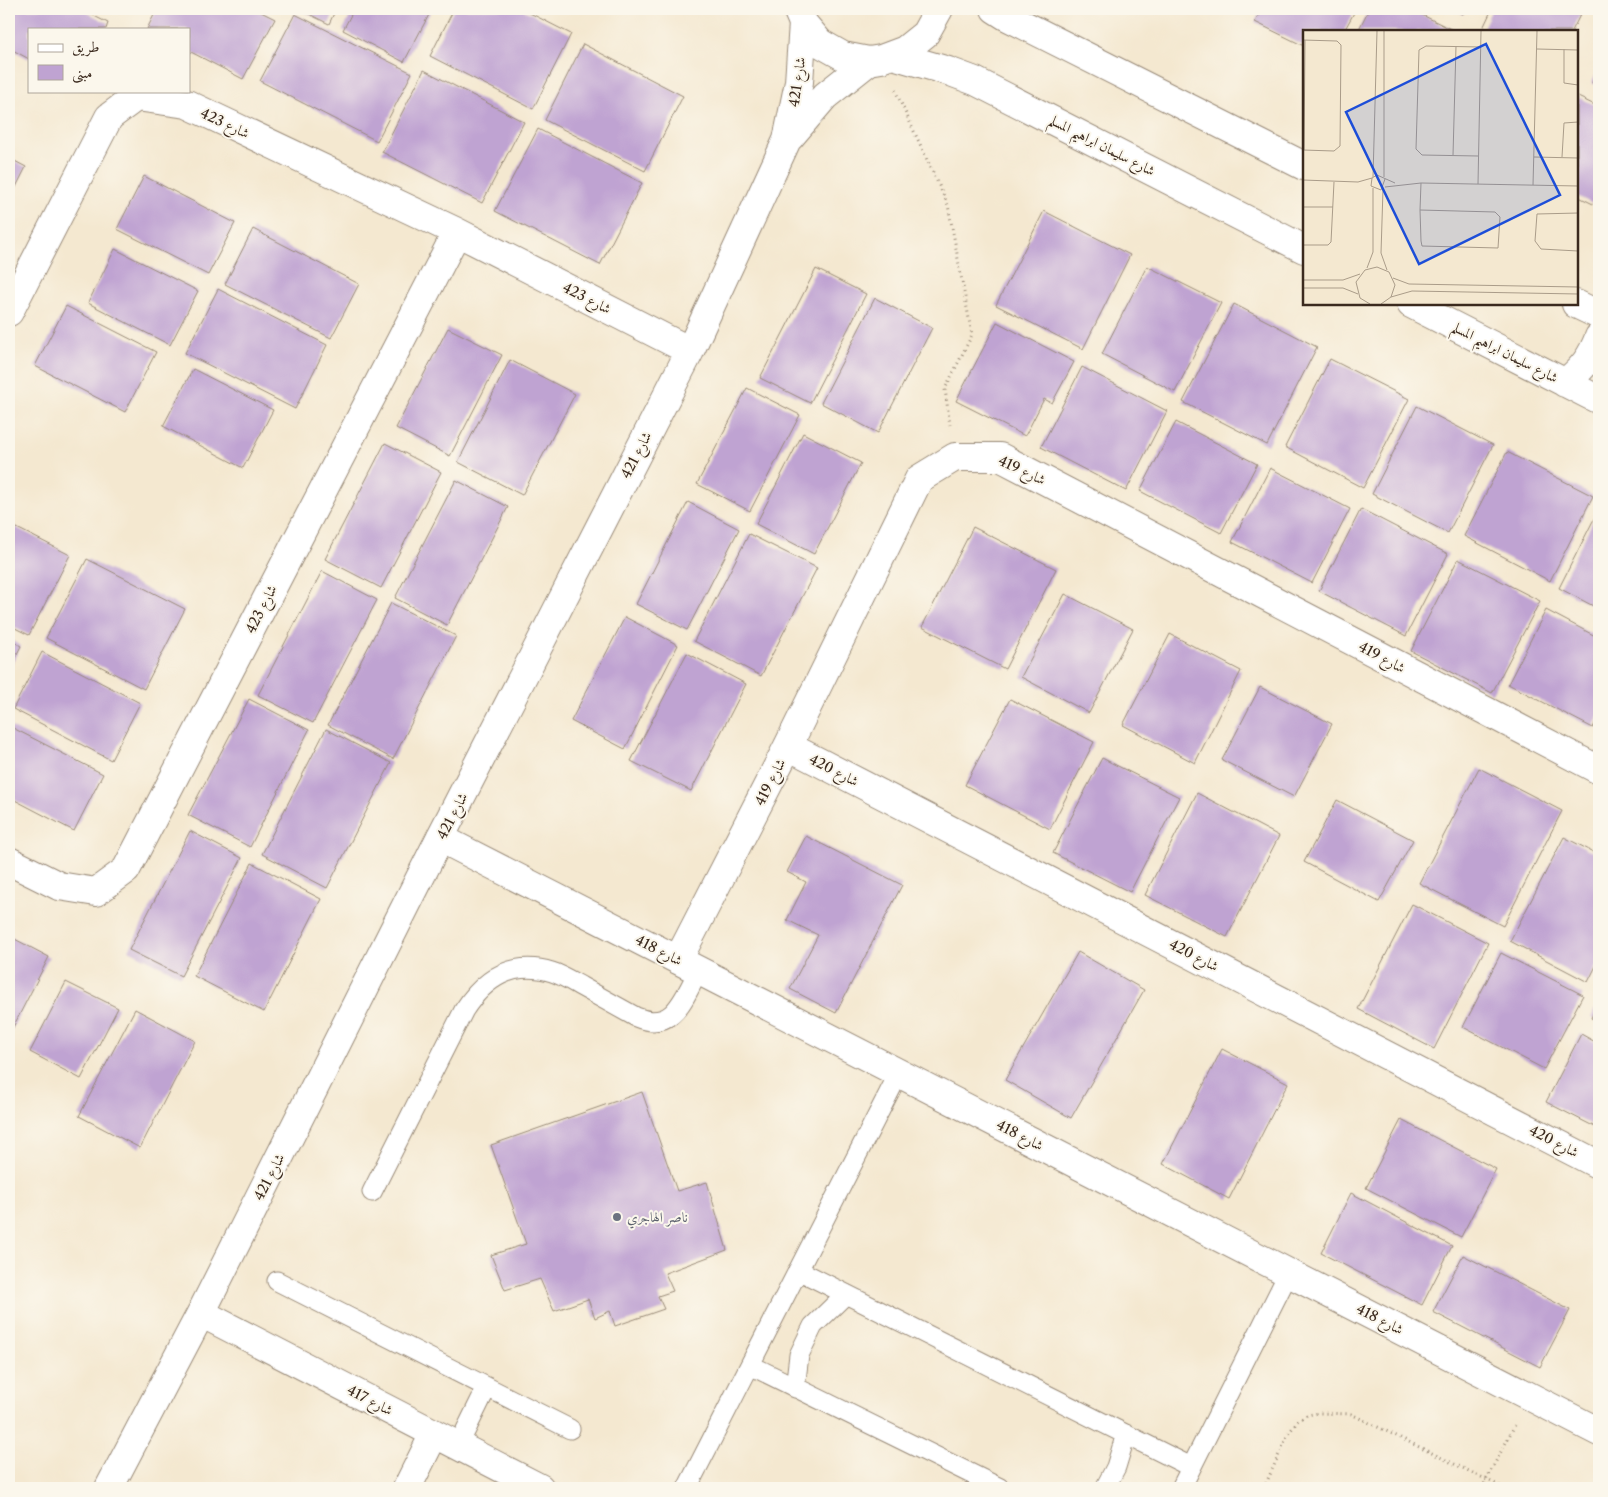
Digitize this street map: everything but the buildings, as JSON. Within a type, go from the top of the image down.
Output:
[{"type":"street","name":"شارع 421","points":[[787,140],[825,96],[881,58],[905,50],[925,34],[939,9]]},
{"type":"street","points":[[995,9],[1303,165]]},
{"type":"street","name":"شارع 421","points":[[109,1488],[201,1313],[440,838],[690,351],[787,140],[798,82],[800,16]]},
{"type":"street","name":"شارع سليمان ابراهيم المسلم","points":[[800,16],[820,43],[843,56],[881,58],[939,68],[975,81],[1303,248]]},
{"type":"street","name":"شارع 423","points":[[9,312],[109,117],[136,97],[187,104],[457,232],[690,351]]},
{"type":"street","name":"شارع 423","points":[[9,861],[60,886],[96,892],[126,870],[457,232]]},
{"type":"street","name":"شارع سليمان ابراهيم المسلم","points":[[1413,305],[1599,400]]},
{"type":"street","points":[[1578,305],[1599,315]]},
{"type":"street","points":[[1565,383],[1580,370],[1592,355],[1599,337]]},
{"type":"street","name":"شارع 419","points":[[688,965],[788,746],[919,479],[955,457],[1000,457],[1599,770]]},
{"type":"street","name":"شارع 420","points":[[788,746],[1599,1165]]},
{"type":"street","name":"شارع 418","points":[[440,838],[1599,1432]]},
{"type":"street","name":"شارع 417","points":[[201,1313],[540,1488]]},
{"type":"street","points":[[407,1488],[446,1440]]},
{"type":"lane","points":[[372,1192],[464,1010],[474,995],[486,983],[501,974],[518,969],[536,969],[552,972],[636,1017],[646,1021],[656,1021],[667,1018],[675,1012],[688,965]]},
{"type":"lane","points":[[687,1488],[899,1073]]},
{"type":"lane","points":[[798,1270],[1192,1467]]},
{"type":"lane","points":[[1181,1488],[1289,1272]]},
{"type":"lane","points":[[277,1281],[570,1429]]},
{"type":"lane","points":[[795,1388],[799,1355],[813,1326],[846,1294]]},
{"type":"lane","points":[[750,1365],[1000,1488]]},
{"type":"lane","points":[[446,1440],[487,1387]]},
{"type":"lane","points":[[1105,1488],[1116,1467],[1126,1434]]},
{"type":"path","points":[[881,58],[948,204],[972,335],[945,389],[955,457]]},
{"type":"path","points":[[1482,1488],[1530,1396]]},
{"type":"path","points":[[1264,1488],[1288,1434],[1298,1421],[1307,1415],[1319,1413],[1352,1414],[1504,1488]]},
{"type":"place","name":"ناصر الهاجري","points":[[617,1217]]}]
